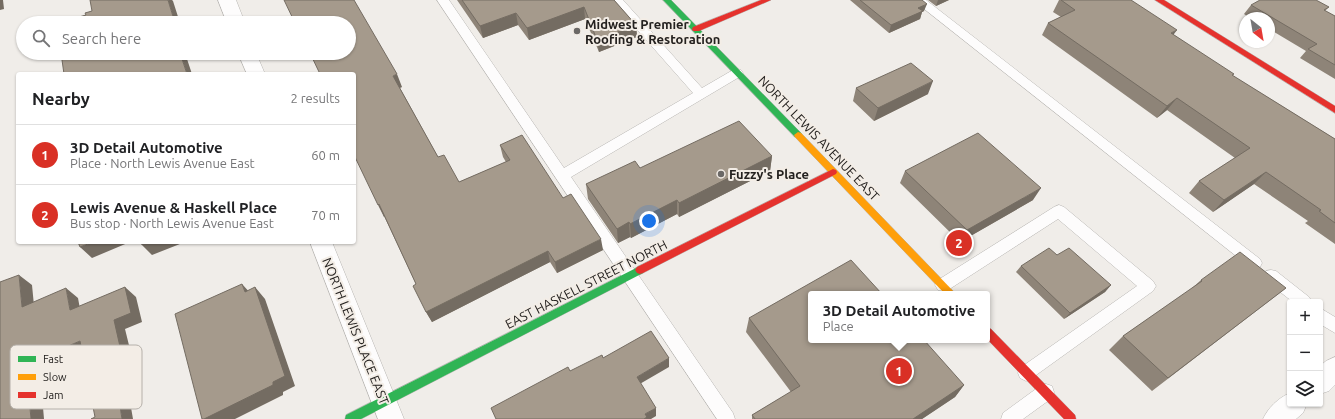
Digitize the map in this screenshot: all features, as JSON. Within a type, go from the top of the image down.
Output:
[{"type":"street","points":[[227,0],[233,16]]},
{"type":"street","name":"NORTH LEWIS AVENUE EAST","points":[[667,0],[947,290]]},
{"type":"street","points":[[696,29],[767,0]]},
{"type":"street","points":[[1159,0],[1335,110]]},
{"type":"street","points":[[250,60],[255,72]]},
{"type":"street","name":"EAST HASKELL STREET NORTH","points":[[350,419],[388,410],[629,276],[833,172]]},
{"type":"street","name":"NORTH LEWIS PLACE EAST","points":[[322,244],[388,410]]},
{"type":"street","points":[[990,335],[1071,419]]},
{"type":"street","points":[[1323,379],[1335,369]]},
{"type":"street","points":[[1276,419],[1290,407]]},
{"type":"lane","points":[[443,0],[727,419]]},
{"type":"lane","points":[[617,0],[701,94]]},
{"type":"lane","points":[[919,0],[1300,299]]},
{"type":"lane","points":[[562,176],[738,73]]},
{"type":"lane","points":[[947,290],[1059,211],[1148,286],[1026,373]]},
{"type":"lane","points":[[1323,317],[1335,326]]},
{"type":"lane","points":[[1009,419],[1046,392]]},
{"type":"building","points":[[90,0],[168,0],[173,16],[82,16],[86,15],[85,13],[92,11]]},
{"type":"building","points":[[284,0],[354,0],[397,74],[393,76],[438,157],[444,155],[459,182],[510,160],[500,145],[522,135],[563,198],[571,194],[601,239],[555,262],[548,251],[426,312],[413,286],[416,284],[379,204],[378,205],[356,159],[356,72],[319,72],[313,60],[356,60],[356,16],[292,16]]},
{"type":"building","points":[[462,0],[614,0],[636,25],[597,40],[584,7],[527,28],[516,13],[480,26]]},
{"type":"building","points":[[860,0],[922,0],[927,4],[918,8],[923,11],[891,25]]},
{"type":"building","points":[[1061,0],[1131,0],[1177,30],[1171,33],[1234,74],[1232,75],[1335,139],[1335,223],[1319,211],[1321,210],[1266,172],[1224,200],[1199,181],[1250,148],[1177,98],[1167,106],[1048,23],[1075,10]]},
{"type":"building","points":[[1260,0],[1316,0],[1329,7],[1324,10],[1335,16],[1335,65],[1308,49],[1317,44],[1275,19],[1275,12],[1263,12],[1251,5]]},
{"type":"building","points":[[62,60],[182,60],[186,72],[64,72]]},
{"type":"building","points":[[911,63],[933,81],[878,108],[856,88]]},
{"type":"building","points":[[739,121],[772,156],[679,203],[677,200],[630,224],[629,222],[617,229],[586,184],[635,161],[640,168]]},
{"type":"building","points":[[978,133],[1041,188],[967,230],[905,171]]},
{"type":"building","points":[[79,244],[88,244],[80,247]]},
{"type":"building","points":[[1049,248],[1057,255],[1069,248],[1111,285],[1070,313],[1021,266]]},
{"type":"building","points":[[1240,252],[1286,288],[1168,378],[1123,336],[1202,281],[1201,280]]},
{"type":"building","points":[[851,260],[879,291],[808,291],[808,343],[927,343],[964,385],[913,419],[755,419],[752,415],[800,386],[749,318]]},
{"type":"building","points":[[19,275],[22,307],[66,288],[70,310],[125,287],[131,313],[114,320],[120,345],[81,345],[80,341],[71,345],[10,345],[10,409],[30,409],[31,419],[0,419],[0,282]]},
{"type":"building","points":[[242,284],[245,292],[255,287],[285,376],[273,382],[273,385],[202,419],[175,314]]},
{"type":"building","points":[[651,331],[669,358],[637,377],[656,408],[645,414],[647,417],[644,419],[496,419],[491,408],[568,367],[570,371],[602,355],[603,358]]},
{"type":"building","points":[[93,409],[120,409],[122,419],[91,419],[95,417]]},
{"type":"traffic: fast","points":[[667,0],[798,135]]},
{"type":"traffic: fast","points":[[350,419],[640,270]]},
{"type":"traffic: slow","points":[[798,135],[948,291]]},
{"type":"traffic: jam","points":[[696,29],[767,0]]},
{"type":"traffic: jam","points":[[1159,0],[1335,110]]},
{"type":"traffic: jam","points":[[640,270],[833,172]]},
{"type":"traffic: jam","points":[[990,335],[1071,419]]},
{"type":"place","name":"Midwest Premier Roofing & Restoration","points":[[577,31]]},
{"type":"place","name":"Fuzzy's Place","points":[[721,174]]},
{"type":"place","name":"Lewis Avenue & Haskell Place","points":[[959,243]]},
{"type":"place","name":"3D Detail Automotive","points":[[899,371]]}]
